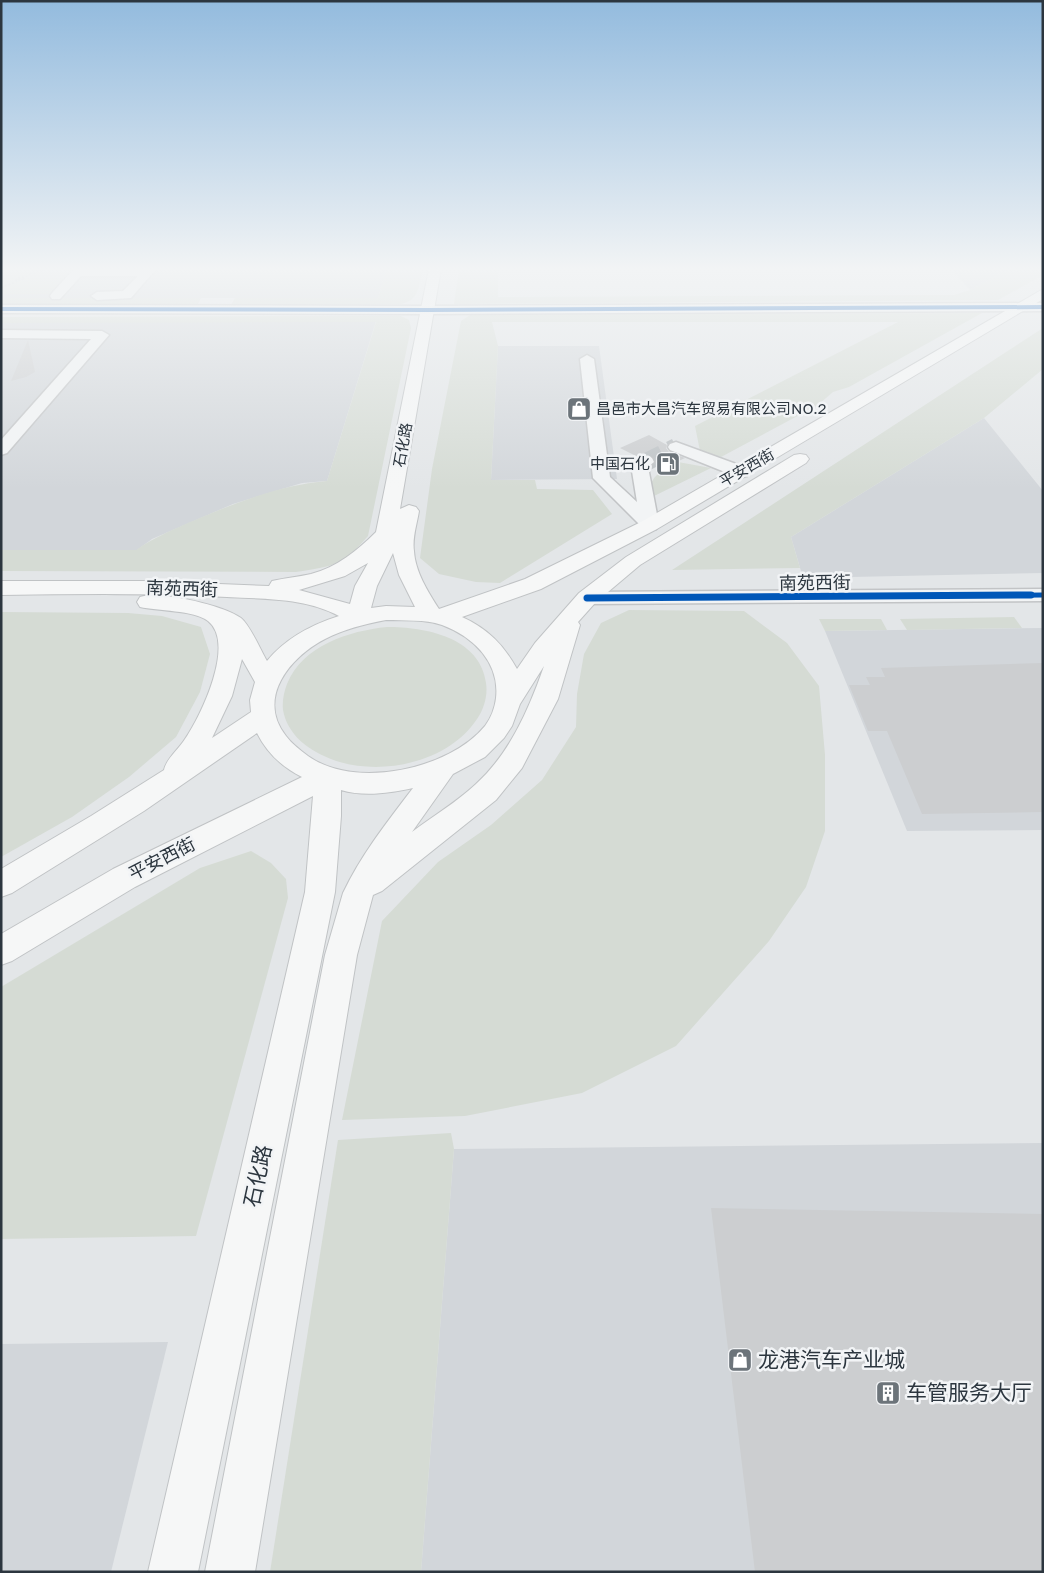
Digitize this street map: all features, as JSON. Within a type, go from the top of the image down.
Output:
[{"type":"main road","name":"石化路","points":[[358,618],[366,586],[382,554],[427,342]]},
{"type":"main road","name":"石化路","points":[[416,466],[430,342]]},
{"type":"main road","name":"平安西街","points":[[435,616],[533,584],[650,525],[960,342]]},
{"type":"main road","points":[[942,372],[989,342]]},
{"type":"main road","name":"平安西街","points":[[443,769],[476,750],[499,726],[510,700],[543,648],[580,606],[633,561],[817,449]]},
{"type":"main road","points":[[412,495],[403,549],[404,562],[425,606],[435,616]]},
{"type":"main road","points":[[240,591],[330,576],[348,568],[367,554],[387,533]]},
{"type":"main road","name":"南苑西街","points":[[1,588],[188,588],[240,591],[315,599],[339,606],[358,618]]},
{"type":"main road","name":"南苑西街","points":[[1,602],[167,603],[207,612],[234,624],[267,682]]},
{"type":"main road","points":[[358,893],[420,842],[486,792],[513,761],[544,700],[580,606]]},
{"type":"main road","points":[[443,769],[406,781],[365,783],[327,777],[295,762],[273,741],[263,716],[262,699],[267,682],[280,661],[299,644],[322,630],[358,618],[386,613],[435,616],[470,629],[494,648],[508,672],[510,700]]},
{"type":"main road","points":[[159,788],[190,756],[212,713],[226,676],[232,648],[218,617]]},
{"type":"main road","points":[[1,884],[67,847],[159,788],[263,716]]},
{"type":"main road","points":[[230,1572],[341,955],[358,893],[384,848],[443,769]]},
{"type":"main road","name":"石化路","points":[[173,1572],[320,892],[327,816],[327,777]]},
{"type":"main road","name":"平安西街","points":[[1,951],[124,878],[327,777]]},
{"type":"street","points":[[1,450],[8,433],[95,342]]},
{"type":"street","points":[[588,359],[602,478],[650,525]]},
{"type":"street","points":[[676,447],[741,472]]},
{"type":"street","points":[[646,462],[639,465],[650,525]]},
{"type":"street","name":"南苑西街","points":[[580,606],[1043,595]]},
{"type":"shaded area","points":[[1,342],[369,342],[327,481],[302,483],[233,504],[152,539],[137,550],[1,550]]},
{"type":"shaded area","points":[[370,342],[408,342],[368,536],[344,559],[329,566],[296,572],[1,571],[1,550],[136,550],[172,530],[243,501],[276,490],[327,481]]},
{"type":"shaded area","points":[[457,342],[497,342],[491,480],[535,480],[537,489],[593,490],[612,514],[500,583],[476,582],[439,574],[420,558],[432,469]]},
{"type":"shaded area","points":[[858,342],[929,342],[849,387],[833,392],[818,405],[721,457],[700,451],[695,426]]},
{"type":"shaded area","points":[[1021,342],[1043,342],[1043,369],[984,418],[791,537],[800,568],[672,570]]},
{"type":"shaded area","points":[[498,346],[599,346],[617,479],[491,480]]},
{"type":"shaded area","points":[[984,418],[1043,491],[1043,573],[803,578],[791,537]]},
{"type":"shaded area","points":[[678,462],[711,468],[648,499],[651,485],[656,476]]},
{"type":"shaded area","points":[[629,610],[744,611],[787,643],[819,686],[825,755],[825,831],[806,887],[769,941],[676,1046],[582,1093],[465,1116],[342,1120],[382,921],[438,862],[491,825],[542,780],[576,727],[577,694],[584,654],[601,623]]},
{"type":"shaded area","points":[[1,612],[128,613],[162,616],[201,627],[210,654],[200,692],[176,737],[129,777],[72,817],[1,857]]},
{"type":"shaded area","points":[[1014,617],[1022,628],[907,630],[900,619]]},
{"type":"shaded area","points":[[819,619],[881,619],[887,630],[825,631]]},
{"type":"shaded area","points":[[387,627],[418,629],[433,633],[462,645],[473,655],[482,667],[486,683],[485,702],[479,715],[464,735],[447,747],[428,757],[407,763],[386,767],[364,766],[343,763],[324,756],[303,743],[288,725],[283,710],[283,697],[287,684],[294,671],[304,659],[329,642],[358,632]]},
{"type":"shaded area","points":[[1043,628],[1043,830],[907,831],[825,631]]},
{"type":"shaded area","points":[[251,851],[271,863],[286,879],[288,898],[196,1236],[1,1239],[1,987],[200,868]]},
{"type":"shaded area","points":[[451,1133],[454,1149],[421,1572],[270,1572],[338,1140]]},
{"type":"shaded area","name":"龙港汽车产业城","points":[[1043,1143],[1043,1572],[421,1572],[454,1149]]},
{"type":"shaded area","points":[[168,1342],[111,1572],[1,1572],[1,1344]]},
{"type":"building","points":[[29,342],[35,372],[26,377],[11,381]]},
{"type":"building","points":[[649,435],[667,445],[666,448],[669,452],[685,458],[662,469],[654,465],[656,461],[652,456],[638,457],[620,448]]},
{"type":"building","points":[[1043,663],[1043,812],[922,814],[887,731],[868,731],[849,685],[870,685],[866,677],[885,677],[881,668]]},
{"type":"building","name":"车管服务大厅","points":[[711,1208],[1043,1214],[1043,1572],[755,1572]]},
{"type":"tunnel","points":[[646,462],[676,447]]},
{"type":"cycle path","points":[[587,598],[1043,595]]},
{"type":"place","name":"昌邑市大昌汽车贸易有限公司NO.2","points":[[579,409]]},
{"type":"place","name":"中国石化","points":[[668,464]]},
{"type":"place","name":"龙港汽车产业城","points":[[740,1360]]},
{"type":"place","name":"车管服务大厅","points":[[888,1393]]}]
